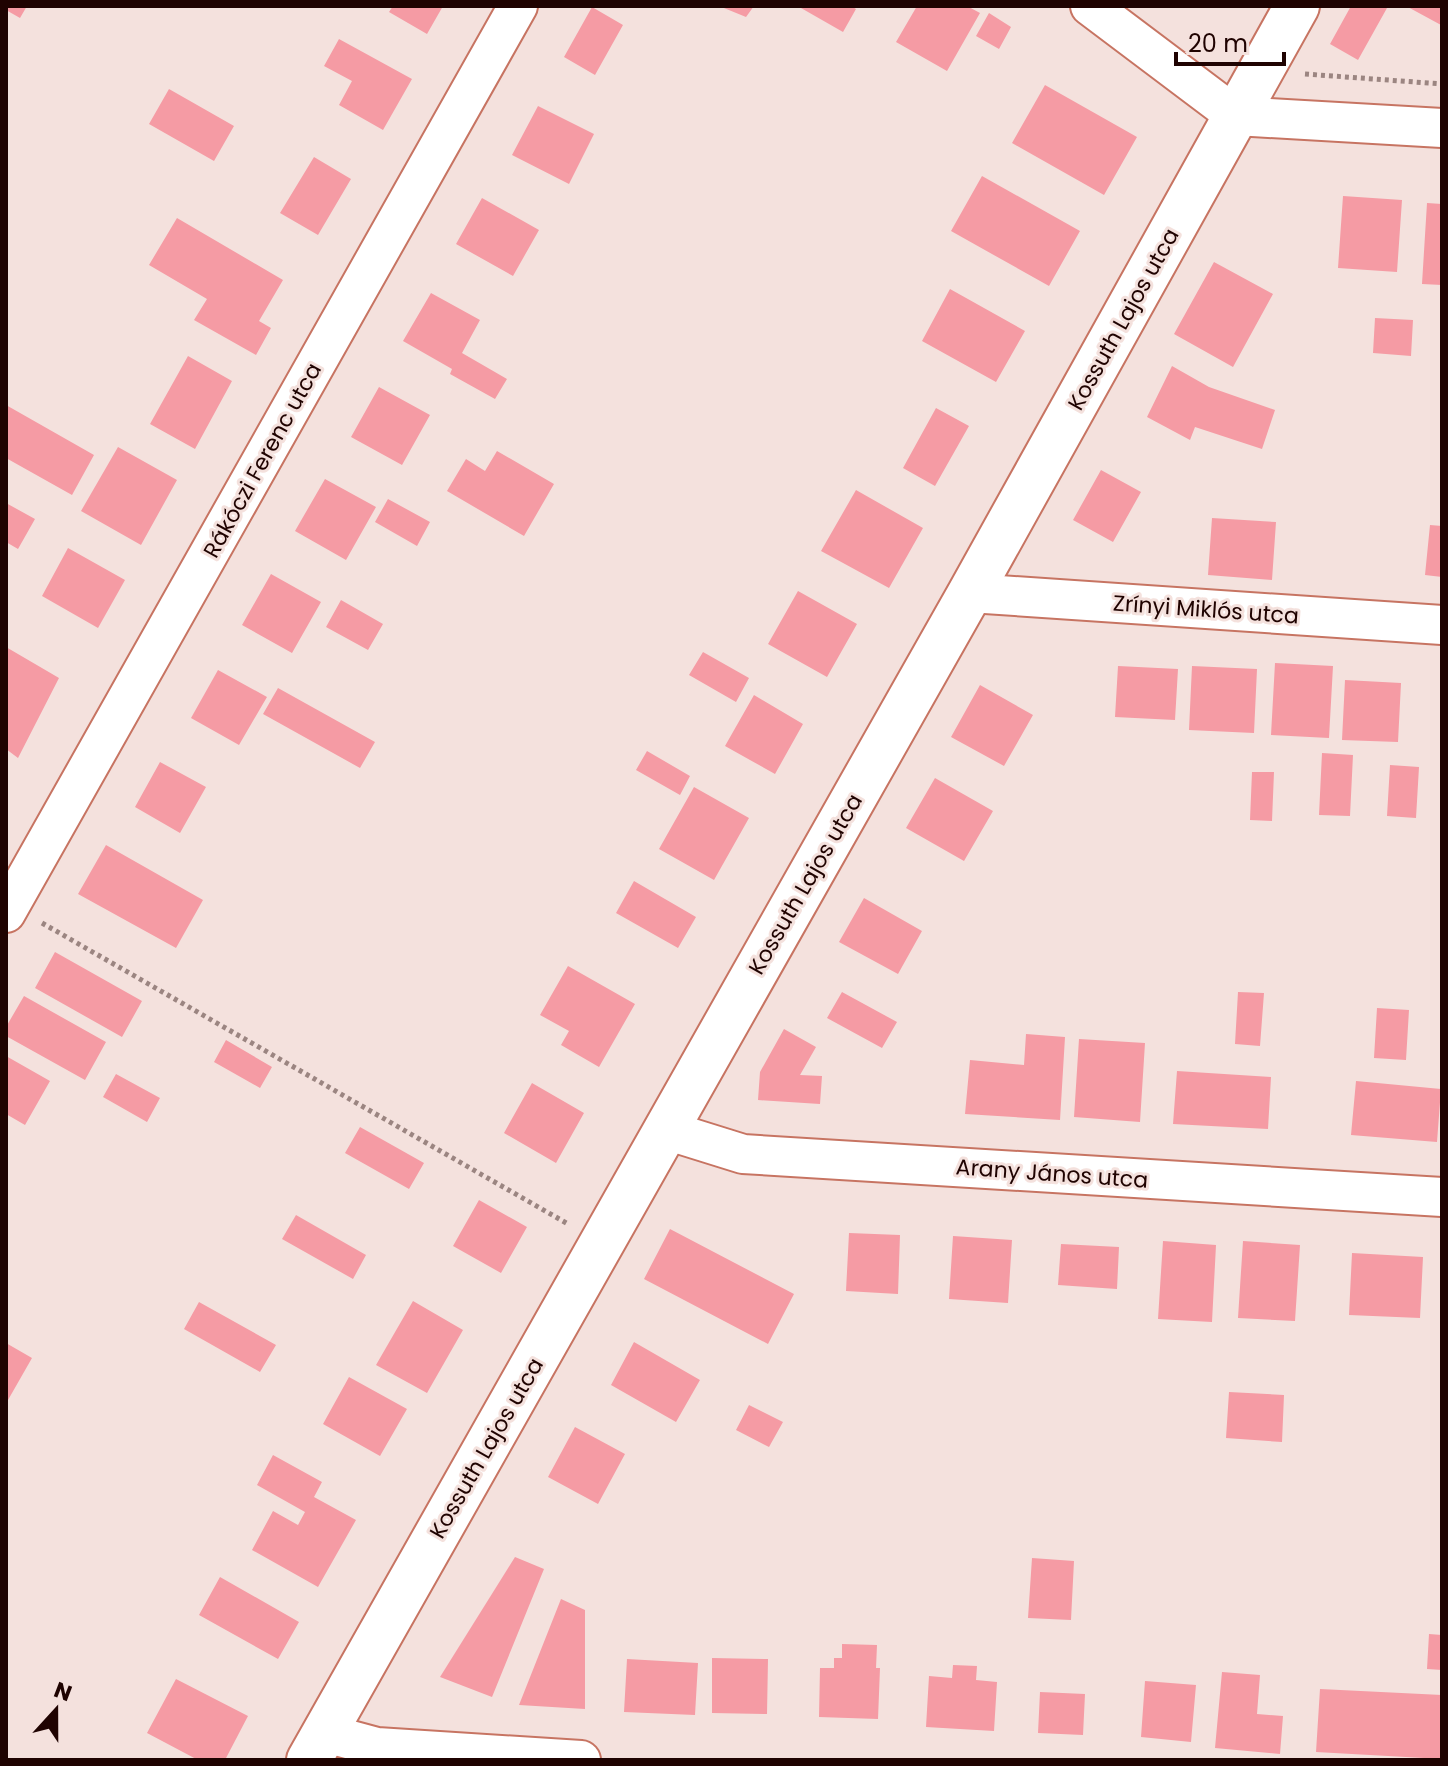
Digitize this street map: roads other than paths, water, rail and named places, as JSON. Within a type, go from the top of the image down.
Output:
[{"type":"main road","name":"Kossuth Lajos utca","points":[[317,1746],[970,593],[1297,6]]},
{"type":"street","name":"Rákóczi Ferenc utca","points":[[8,909],[518,6]]},
{"type":"street","points":[[1110,12],[1236,116],[1442,128]]},
{"type":"street","name":"Zrínyi Miklós utca","points":[[970,593],[1442,625]]},
{"type":"street","name":"Arany János utca","points":[[666,1130],[743,1154],[1442,1197]]},
{"type":"street","points":[[317,1746],[581,1760]]}]
